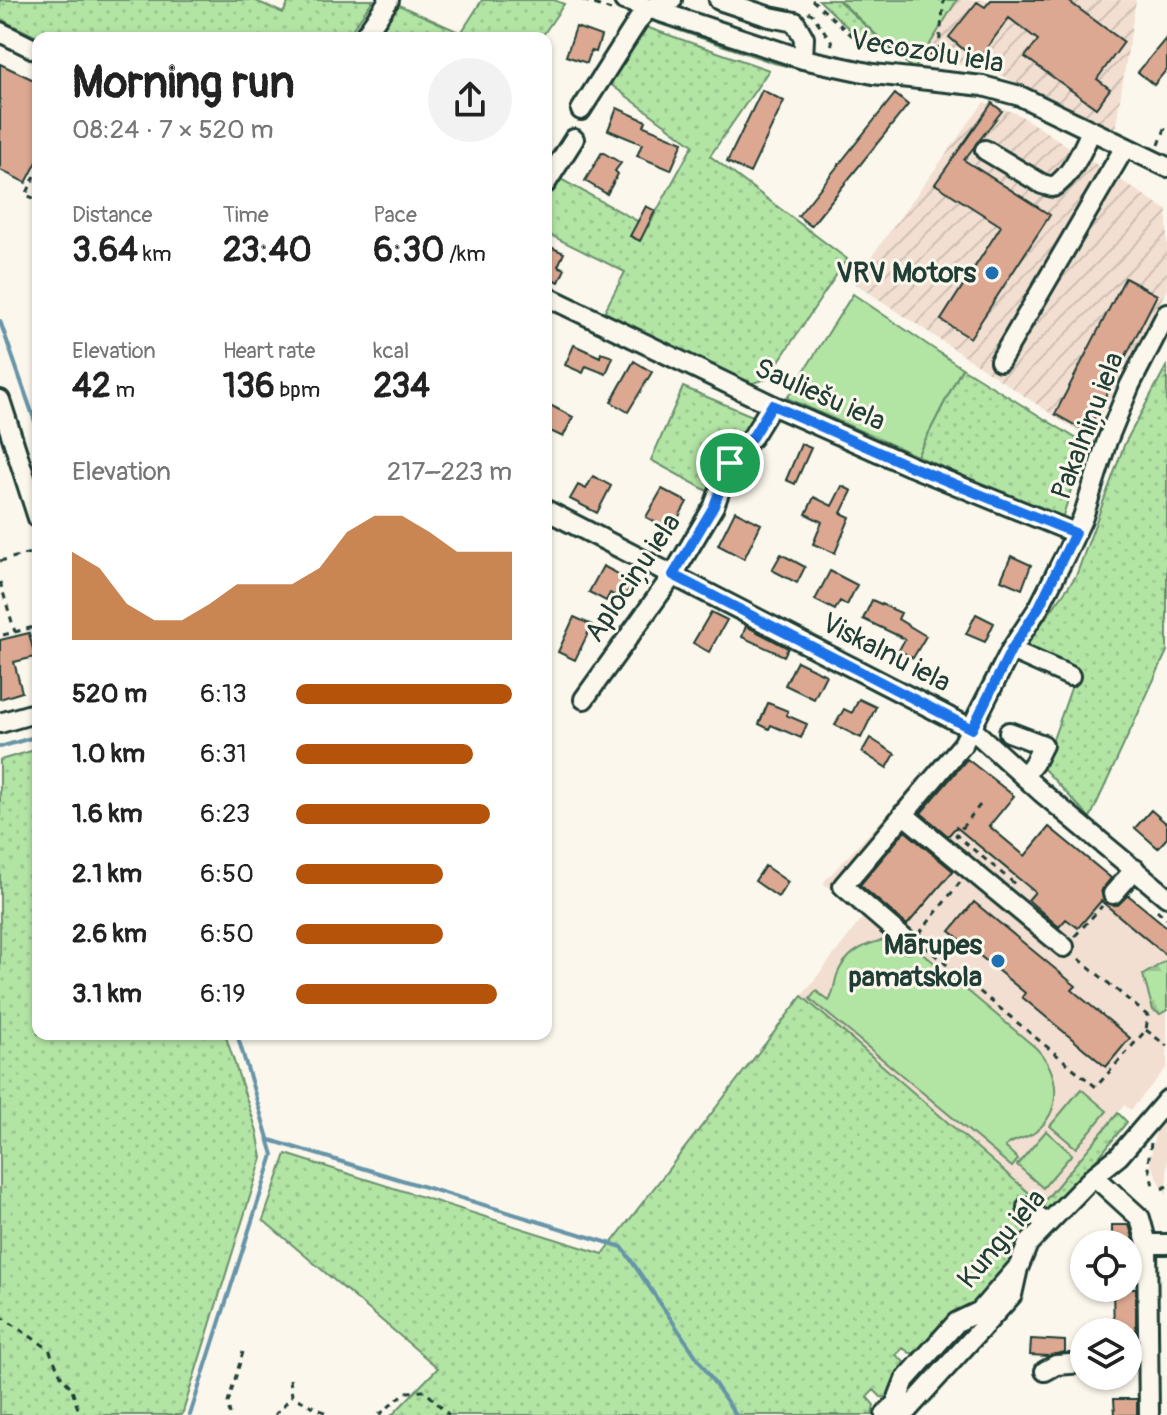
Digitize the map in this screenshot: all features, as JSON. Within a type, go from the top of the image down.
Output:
[{"type":"street","points":[[367,32],[389,0]]},
{"type":"street","name":"Vecozolu iela","points":[[624,0],[803,59],[873,74],[983,86],[1020,96],[1162,165]]},
{"type":"street","points":[[581,110],[648,9],[672,0]]},
{"type":"street","points":[[719,0],[795,22],[804,38],[803,59]]},
{"type":"street","points":[[0,32],[32,48]]},
{"type":"street","points":[[985,150],[1042,184],[1053,187],[1072,166],[1091,131]]},
{"type":"street","points":[[552,174],[574,139]]},
{"type":"street","points":[[1000,361],[1125,147]]},
{"type":"street","name":"Sauliešu iela","points":[[552,299],[772,405],[910,466],[1075,533]]},
{"type":"street","name":"Pakalniņu iela","points":[[908,942],[843,886],[972,729],[1011,650],[1039,607],[1075,533],[1130,385],[1167,313]]},
{"type":"street","points":[[0,400],[7,442],[32,503]]},
{"type":"street","name":"Aplociņu iela","points":[[584,699],[673,575],[714,506],[730,463],[753,436],[772,405]]},
{"type":"street","name":"Viskalnu iela","points":[[552,513],[972,729],[1167,897]]},
{"type":"street","points":[[1011,650],[1070,676]]},
{"type":"street","points":[[0,723],[32,714]]},
{"type":"street","points":[[1009,732],[1043,745],[1024,776]]},
{"type":"street","points":[[903,814],[976,863],[1064,947]]},
{"type":"street","points":[[1107,900],[1135,869]]},
{"type":"street","name":"Kungu iela","points":[[885,1415],[896,1403],[905,1380],[957,1322],[980,1311],[1019,1266],[1028,1244],[1094,1176],[1119,1156],[1167,1100]]},
{"type":"street","points":[[1094,1176],[1140,1218],[1147,1244],[1149,1415]]},
{"type":"street","points":[[1027,1207],[1046,1224]]},
{"type":"street","points":[[1147,1244],[1167,1244]]},
{"type":"street","points":[[903,1415],[1012,1295],[1019,1266]]},
{"type":"street","points":[[1142,1363],[1148,1363]]},
{"type":"street","points":[[1045,1371],[1056,1365],[1070,1364]]},
{"type":"path","points":[[812,0],[865,47],[939,56]]},
{"type":"path","points":[[935,81],[944,0]]},
{"type":"path","points":[[1162,165],[1160,140],[1167,123]]},
{"type":"path","points":[[32,182],[26,195],[32,198]]},
{"type":"path","points":[[0,561],[32,553]]},
{"type":"path","points":[[0,582],[15,632]]},
{"type":"path","points":[[3,635],[32,628]]},
{"type":"path","points":[[976,863],[915,938],[1096,1087],[1146,1030],[1148,1016],[1064,947],[1107,900]]},
{"type":"path","points":[[1146,1030],[1167,1046]]},
{"type":"path","points":[[1153,1135],[1148,1163],[1153,1186]]},
{"type":"path","points":[[1162,1189],[1167,1186]]},
{"type":"path","points":[[0,1316],[49,1349],[62,1378],[71,1387],[80,1415]]},
{"type":"path","points":[[230,1415],[228,1403],[243,1352]]},
{"type":"path","points":[[275,1415],[292,1396],[290,1379]]},
{"type":"path","points":[[379,1415],[406,1392],[425,1391],[449,1415]]},
{"type":"path","points":[[292,1396],[330,1415]]},
{"type":"shaded area","points":[[957,0],[1136,0],[1115,130],[988,69],[921,59]]},
{"type":"shaded area","points":[[984,102],[1018,114],[1167,210],[1167,289],[1089,439],[853,282]]},
{"type":"shaded area","name":"Mārupes pamatskola","points":[[950,747],[1014,796],[989,826],[1025,855],[1049,827],[1167,926],[1167,1067],[1131,1110],[1124,1105],[1042,1204],[802,996],[864,916],[823,883]]},
{"type":"shaded area","points":[[1167,1120],[1167,1196],[1150,1163],[1155,1133]]},
{"type":"green space","points":[[0,0],[254,0],[283,13],[290,0],[373,0],[350,32],[32,32],[32,35],[0,19]]},
{"type":"green space","points":[[482,0],[554,0],[564,4],[545,32],[462,32]]},
{"type":"green space","points":[[819,0],[838,0],[888,47],[863,42]]},
{"type":"green space","points":[[839,0],[957,0],[914,70]]},
{"type":"green space","points":[[399,5],[459,32],[380,32]]},
{"type":"green space","points":[[650,17],[805,68],[806,71],[645,19]]},
{"type":"green space","points":[[640,25],[769,70],[710,156],[847,259],[767,379],[749,384],[603,314],[625,272],[552,236],[552,188],[559,178],[648,227],[693,145],[606,81]]},
{"type":"green space","points":[[853,294],[962,368],[917,456],[787,398]]},
{"type":"green space","points":[[1167,365],[1167,651],[1090,818],[1043,768],[1076,674],[1024,648],[1076,576],[1125,443]]},
{"type":"green space","points":[[962,368],[1085,444],[1062,519],[917,456]]},
{"type":"green space","points":[[683,387],[755,417],[709,492],[651,460]]},
{"type":"green space","points":[[32,751],[32,1040],[227,1040],[257,1131],[262,1158],[182,1415],[0,1415],[0,760]]},
{"type":"green space","points":[[895,940],[919,950],[1044,1058],[1054,1080],[1054,1103],[1044,1124],[1034,1133],[1005,1147],[1018,1159],[1012,1167],[810,999],[816,991],[829,1001],[845,961],[862,947]]},
{"type":"green space","points":[[1167,960],[1167,1010],[1160,1014],[1153,1010],[1143,975]]},
{"type":"green space","points":[[802,996],[1042,1204],[1118,1113],[1127,1122],[1086,1173],[1051,1209],[1029,1218],[1028,1233],[1019,1251],[987,1291],[918,1353],[910,1353],[903,1348],[896,1355],[903,1361],[904,1369],[897,1377],[889,1398],[881,1397],[874,1390],[867,1397],[874,1405],[872,1415],[392,1415],[438,1368],[263,1220],[286,1154],[603,1254]]},
{"type":"green space","points":[[1081,1089],[1107,1111],[1076,1148],[1050,1126]]},
{"type":"green space","points":[[1046,1131],[1072,1154],[1043,1188],[1017,1165]]},
{"type":"building","points":[[991,0],[1067,0],[1124,42],[1097,79],[1110,89],[1096,108],[1025,57],[1038,40],[1009,18],[977,61],[949,37],[977,2],[985,7]]},
{"type":"building","points":[[576,27],[601,36],[596,52],[591,51],[587,63],[566,56]]},
{"type":"building","points":[[1167,37],[1167,69],[1154,85],[1138,72]]},
{"type":"building","points":[[0,64],[32,79],[32,172],[26,183],[0,170]]},
{"type":"building","points":[[762,90],[784,101],[750,173],[727,162]]},
{"type":"building","points":[[895,94],[908,105],[811,226],[798,216]]},
{"type":"building","name":"VRV Motors","points":[[992,103],[1002,111],[964,160],[1050,215],[970,338],[941,320],[1001,226],[935,184]]},
{"type":"building","points":[[617,108],[646,121],[644,126],[683,142],[671,170],[637,156],[642,144],[608,130]]},
{"type":"building","points":[[602,152],[621,163],[607,194],[585,181]]},
{"type":"building","points":[[646,206],[655,211],[640,241],[630,236]]},
{"type":"building","points":[[552,248],[564,253],[558,266],[565,269],[559,282],[552,279]]},
{"type":"building","points":[[1125,278],[1157,295],[1087,432],[1055,414]]},
{"type":"building","points":[[574,345],[600,357],[601,353],[613,357],[606,374],[586,366],[583,373],[565,365]]},
{"type":"building","points":[[634,361],[652,372],[628,412],[611,402]]},
{"type":"building","points":[[552,406],[573,417],[563,437],[552,432]]},
{"type":"building","points":[[801,444],[811,448],[795,484],[786,480]]},
{"type":"building","points":[[593,476],[611,486],[597,513],[570,499],[578,485],[586,489]]},
{"type":"building","points":[[842,486],[852,491],[841,513],[850,517],[835,553],[813,544],[822,522],[806,514],[814,497],[832,506]]},
{"type":"building","points":[[662,489],[687,502],[671,531],[646,517]]},
{"type":"building","points":[[735,511],[761,524],[744,559],[718,545]]},
{"type":"building","points":[[781,554],[805,567],[797,583],[772,570]]},
{"type":"building","points":[[1011,556],[1031,565],[1022,589],[1001,580]]},
{"type":"building","points":[[603,566],[633,582],[623,600],[610,593],[606,601],[589,592]]},
{"type":"building","points":[[830,571],[857,585],[847,605],[840,601],[835,610],[815,600]]},
{"type":"building","points":[[872,600],[901,613],[898,619],[926,636],[913,658],[899,650],[905,639],[863,619]]},
{"type":"building","points":[[711,612],[727,620],[709,652],[693,643]]},
{"type":"building","points":[[976,614],[994,623],[985,642],[966,634]]},
{"type":"building","points":[[574,617],[592,625],[575,660],[558,652]]},
{"type":"building","points":[[746,626],[788,648],[784,656],[742,637]]},
{"type":"building","points":[[29,633],[32,658],[14,662],[22,692],[0,699],[0,640]]},
{"type":"building","points":[[797,661],[826,675],[814,699],[785,685]]},
{"type":"building","points":[[859,699],[876,707],[861,738],[835,725],[844,709],[852,713]]},
{"type":"building","points":[[768,703],[788,711],[786,715],[807,724],[801,738],[771,725],[769,729],[759,724]]},
{"type":"building","points":[[870,738],[895,754],[887,768],[862,752]]},
{"type":"building","points":[[967,759],[1014,796],[989,826],[1025,856],[1049,827],[1111,878],[1101,891],[1106,903],[1118,905],[1128,895],[1167,927],[1167,956],[1101,901],[1078,928],[1066,919],[1059,927],[1028,900],[1035,892],[956,827],[948,836],[921,813]]},
{"type":"building","points":[[1151,810],[1167,824],[1167,838],[1158,848],[1135,828]]},
{"type":"building","points":[[905,831],[953,871],[907,925],[860,885]]},
{"type":"building","points":[[765,866],[788,882],[778,897],[755,881]]},
{"type":"building","points":[[974,902],[1076,986],[1072,990],[1130,1038],[1106,1067],[1022,997],[1025,993],[950,931]]},
{"type":"building","points":[[1112,1225],[1129,1225],[1131,1230],[1112,1230]]},
{"type":"building","points":[[1113,1302],[1136,1302],[1136,1318],[1114,1318]]},
{"type":"building","points":[[1031,1339],[1065,1341],[1065,1352],[1048,1356],[1030,1355]]},
{"type":"building","points":[[1114,1399],[1137,1399],[1137,1415],[1115,1415]]},
{"type":"waterway","points":[[0,321],[32,413]]},
{"type":"waterway","points":[[0,747],[32,738]]},
{"type":"waterway","points":[[190,1415],[273,1155],[239,1040]]},
{"type":"waterway","points":[[270,1140],[622,1247],[736,1415]]},
{"type":"place","name":"VRV Motors","points":[[992,273]]},
{"type":"place","name":"Mārupes pamatskola","points":[[998,961]]},
{"type":"route","points":[[772,405],[910,466],[1075,533],[1039,607],[1011,650],[972,729],[673,575],[714,506],[730,463],[753,436],[772,405]]}]
